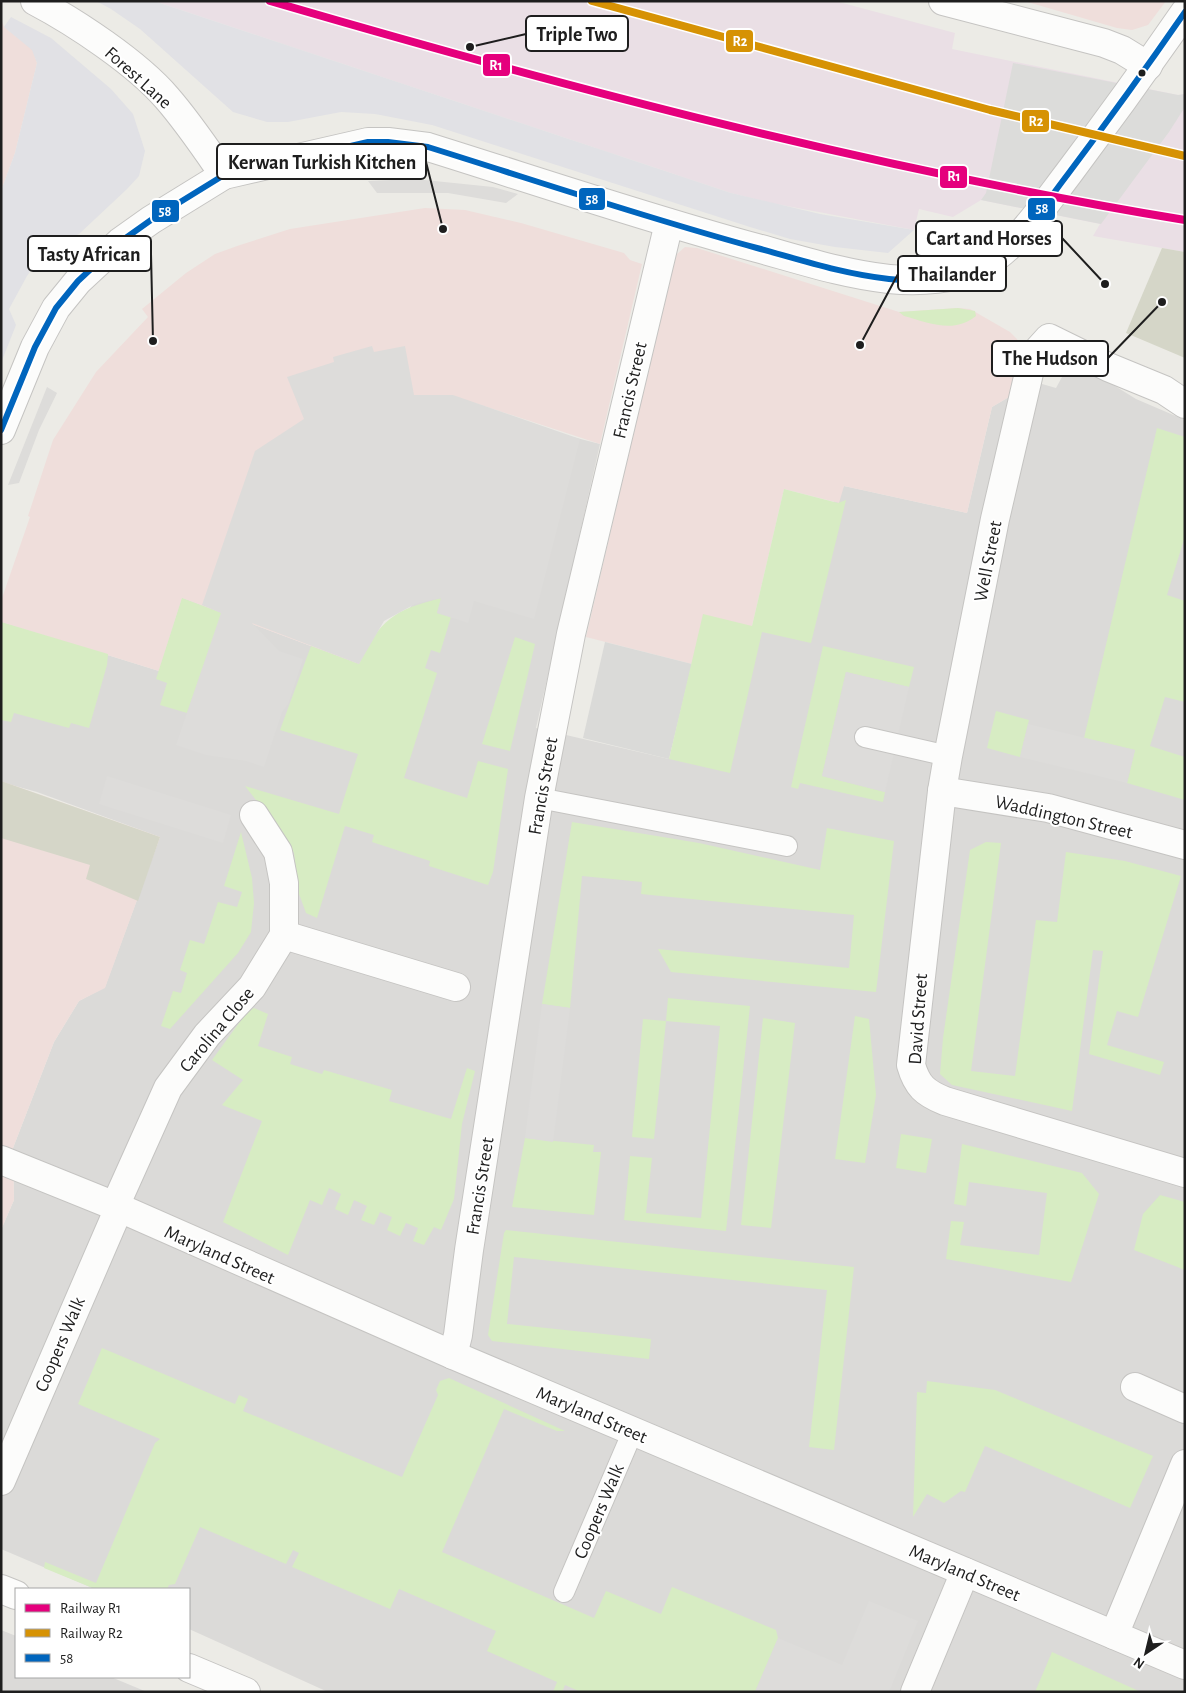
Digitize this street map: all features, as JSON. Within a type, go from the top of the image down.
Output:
[{"type":"street","name":"Forest Lane","points":[[35,1],[61,15],[108,48],[153,84],[171,103],[224,175]]},
{"type":"street","points":[[943,1],[1104,43],[1122,50],[1142,76]]},
{"type":"street","points":[[1,430],[35,347],[56,308],[78,281],[120,242],[151,220],[224,175],[368,142],[388,142],[428,147],[669,223],[829,269],[889,279],[920,280],[950,276],[982,266],[1020,233],[1040,211],[1142,76],[1185,12]]},
{"type":"street","name":"Francis Street","points":[[453,1355],[458,1336],[469,1250],[538,798],[570,641],[669,223]]},
{"type":"street","name":"Well Street","points":[[942,791],[995,519],[1029,372],[1036,355],[1049,338],[1108,367],[1164,390],[1185,404]]},
{"type":"street","name":"Waddington Street","points":[[942,791],[1048,808],[1185,845]]},
{"type":"street","name":"David Street","points":[[942,791],[916,1011],[911,1065],[915,1080],[929,1095],[945,1101],[1185,1173]]},
{"type":"street","points":[[254,815],[278,852],[284,883],[284,935],[456,987]]},
{"type":"street","name":"Carolina Close","points":[[117,1207],[168,1088],[207,1035],[252,987],[284,935]]},
{"type":"street","name":"Maryland Street","points":[[1,1160],[117,1207],[453,1355],[1185,1665]]},
{"type":"street","name":"Coopers Walk","points":[[1,1481],[117,1207]]},
{"type":"street","points":[[1135,1387],[1185,1409]]},
{"type":"street","points":[[1114,1635],[1185,1464]]},
{"type":"street","points":[[915,1692],[965,1572]]},
{"type":"street","points":[[1,1589],[15,1595]]},
{"type":"street","points":[[190,1668],[246,1692]]},
{"type":"lane","points":[[865,737],[948,756]]},
{"type":"lane","points":[[538,798],[787,846]]},
{"type":"lane","name":"Coopers Walk","points":[[564,1592],[633,1431]]},
{"type":"shaded area","points":[[96,1],[154,1],[731,193],[820,214],[914,230],[888,253],[835,247],[790,239],[750,227],[432,125],[375,114],[341,112],[288,122],[267,122],[233,112],[140,29]]},
{"type":"shaded area","points":[[154,1],[835,1],[955,33],[952,49],[1178,95],[1185,94],[1185,252],[1093,236],[1100,224],[981,200],[953,217],[919,209],[914,230],[771,203],[731,193]]},
{"type":"shaded area","points":[[1024,1],[1166,1],[1148,25],[1132,30],[1117,28]]},
{"type":"shaded area","points":[[11,17],[51,38],[111,89],[133,114],[145,151],[139,176],[127,189],[79,234],[46,249],[27,276],[9,309],[16,325],[1,363],[1,191],[15,153],[37,63],[32,50],[4,27]]},
{"type":"shaded area","points":[[1,19],[4,27],[33,50],[37,63],[15,153],[1,191]]},
{"type":"shaded area","points":[[415,179],[493,187],[518,194],[506,203],[448,193],[377,193],[368,181]]},
{"type":"shaded area","points":[[425,208],[465,210],[521,223],[624,253],[630,260],[642,264],[600,444],[475,403],[359,664],[182,598],[159,671],[1,622],[1,601],[30,517],[28,516],[53,440],[96,372],[148,317],[142,309],[186,273],[215,254],[240,245],[290,229]]},
{"type":"shaded area","points":[[685,247],[697,248],[899,312],[958,308],[970,309],[1010,332],[1017,339],[1020,349],[1009,397],[992,407],[967,513],[844,486],[839,503],[784,489],[752,626],[692,664],[586,637],[669,281],[677,254]]},
{"type":"shaded area","points":[[1162,248],[1185,252],[1185,358],[1126,333]]},
{"type":"shaded area","points":[[372,346],[374,352],[405,346],[414,395],[453,395],[580,439],[534,619],[474,601],[468,623],[437,613],[441,598],[415,604],[384,621],[359,664],[252,623],[279,651],[303,659],[288,704],[282,712],[264,767],[246,761],[206,755],[176,745],[221,613],[202,605],[255,451],[304,419],[287,377],[334,362],[333,357]]},
{"type":"shaded area","points":[[1077,372],[1094,373],[1136,399],[1185,420],[1185,1692],[328,1692],[190,1629],[190,1588],[93,1588],[1,1549],[1,1230],[14,1200],[13,1148],[54,1042],[79,1001],[105,987],[160,837],[37,792],[1,782],[1,622],[159,671],[182,598],[359,664],[565,435],[600,444],[536,728],[669,759],[844,486],[967,513],[992,407],[1009,397],[1014,376],[1056,388],[1062,377]]},
{"type":"shaded area","points":[[47,387],[57,393],[39,430],[19,483],[8,485]]},
{"type":"shaded area","points":[[605,642],[692,664],[669,759],[583,738]]},
{"type":"shaded area","points":[[846,672],[909,687],[885,792],[822,776]]},
{"type":"shaded area","points":[[1028,724],[1135,750],[1127,783],[1020,757]]},
{"type":"shaded area","points":[[107,776],[231,815],[223,843],[99,804]]},
{"type":"shaded area","points":[[1,781],[160,837],[105,988],[79,1001],[54,1042],[13,1148],[14,1200],[1,1230]]},
{"type":"shaded area","points":[[1,781],[160,837],[138,901],[86,879],[90,865],[1,838]]},
{"type":"shaded area","points":[[542,1004],[570,1008],[553,1142],[525,1138]]},
{"type":"shaded area","points":[[869,1601],[918,1621],[889,1692],[755,1692],[778,1638],[842,1665]]},
{"type":"shaded area","points":[[1,1630],[15,1636],[15,1678],[113,1678],[147,1692],[1,1692]]},
{"type":"green space","points":[[958,308],[975,311],[976,316],[959,325],[950,326],[904,316],[899,312]]},
{"type":"green space","points":[[1157,428],[1185,437],[1185,536],[1167,595],[1185,601],[1185,702],[1165,697],[1150,746],[1185,757],[1185,800],[1127,783],[1135,750],[1084,738]]},
{"type":"green space","points":[[784,489],[838,503],[846,500],[811,643],[762,632],[730,773],[669,759],[703,614],[752,626]]},
{"type":"green space","points":[[182,598],[222,613],[187,713],[160,705],[167,683],[156,679]]},
{"type":"green space","points":[[442,598],[437,613],[451,617],[440,653],[431,650],[425,668],[437,673],[404,778],[467,798],[478,761],[508,769],[493,872],[488,885],[429,866],[430,861],[372,842],[374,835],[345,826],[317,918],[306,913],[299,894],[294,853],[279,829],[245,786],[339,814],[358,754],[280,730],[311,646],[359,664],[374,637],[390,619],[412,607]]},
{"type":"green space","points":[[1,622],[108,654],[107,665],[89,728],[71,723],[69,728],[14,713],[11,722],[1,720]]},
{"type":"green space","points":[[515,637],[535,644],[510,751],[482,744]]},
{"type":"green space","points":[[823,646],[914,667],[909,687],[846,672],[822,776],[885,792],[883,802],[800,783],[798,789],[791,787]]},
{"type":"green space","points":[[996,711],[1029,720],[1020,757],[987,748]]},
{"type":"green space","points":[[572,822],[699,843],[820,870],[827,828],[894,841],[876,992],[671,972],[658,949],[849,968],[854,915],[641,894],[642,882],[582,876],[570,1008],[542,1004]]},
{"type":"green space","points":[[241,832],[252,878],[254,903],[251,932],[238,953],[170,1029],[161,1026],[173,991],[181,993],[187,973],[180,970],[190,940],[204,944],[218,902],[237,907],[242,892],[224,886]]},
{"type":"green space","points":[[986,842],[1001,843],[971,1071],[1015,1076],[1036,920],[1057,922],[1066,852],[1125,861],[1181,876],[1138,1017],[1117,1011],[1107,1045],[1164,1062],[1160,1075],[1089,1054],[1103,951],[1093,950],[1072,1111],[952,1085],[940,1074],[943,1038],[970,850]]},
{"type":"green space","points":[[668,998],[750,1006],[726,1231],[624,1220],[630,1156],[652,1158],[646,1213],[701,1218],[720,1026],[666,1021]]},
{"type":"green space","points":[[254,1008],[268,1014],[258,1046],[292,1057],[290,1064],[322,1074],[324,1070],[392,1090],[389,1101],[451,1119],[467,1068],[475,1071],[462,1124],[454,1199],[441,1230],[434,1227],[424,1245],[413,1241],[418,1228],[406,1223],[400,1236],[387,1230],[392,1217],[380,1212],[374,1225],[361,1220],[367,1206],[354,1200],[348,1215],[335,1209],[341,1194],[329,1188],[322,1205],[310,1200],[288,1255],[223,1222],[262,1121],[222,1105],[243,1080],[212,1060],[247,1012]]},
{"type":"green space","points":[[855,1016],[869,1019],[876,1095],[865,1163],[835,1159]]},
{"type":"green space","points":[[763,1018],[795,1023],[771,1228],[741,1225]]},
{"type":"green space","points":[[643,1019],[666,1021],[654,1139],[632,1137]]},
{"type":"green space","points":[[901,1134],[932,1139],[926,1173],[896,1168]]},
{"type":"green space","points":[[525,1138],[594,1145],[593,1152],[601,1152],[594,1215],[512,1207]]},
{"type":"green space","points":[[962,1144],[1082,1173],[1099,1194],[1071,1282],[946,1259],[951,1221],[964,1222],[960,1245],[1039,1255],[1047,1193],[969,1182],[966,1206],[954,1204]]},
{"type":"green space","points":[[1160,1195],[1185,1202],[1185,1270],[1134,1250],[1143,1214]]},
{"type":"green space","points":[[506,1230],[854,1267],[834,1450],[809,1447],[827,1290],[514,1257],[507,1324],[651,1339],[649,1359],[492,1341],[488,1335]]},
{"type":"green space","points":[[102,1348],[235,1404],[239,1395],[248,1399],[243,1411],[402,1477],[438,1395],[436,1390],[440,1381],[449,1378],[565,1431],[557,1431],[504,1409],[442,1552],[594,1618],[606,1591],[661,1614],[672,1587],[776,1630],[778,1638],[755,1692],[581,1692],[565,1685],[562,1692],[553,1692],[557,1682],[487,1651],[496,1631],[399,1589],[390,1609],[292,1567],[299,1553],[293,1550],[286,1564],[200,1527],[175,1584],[169,1585],[168,1588],[93,1588],[44,1568],[45,1562],[96,1583],[155,1443],[160,1439],[78,1404]]},
{"type":"green space","points":[[927,1381],[995,1390],[1153,1456],[1130,1508],[985,1446],[965,1492],[961,1491],[944,1503],[927,1494],[913,1517],[917,1392],[926,1393]]},
{"type":"green space","points":[[1052,1652],[1141,1692],[1035,1692]]},
{"type":"pier","points":[[1013,63],[1178,95],[1185,94],[1185,107],[1169,132],[1101,224],[981,200],[986,193]]},
{"type":"railway","points":[[1146,213],[1185,222]]},
{"type":"rail line","name":"R1","points":[[270,1],[610,96],[724,124],[954,177],[1069,200],[1185,220]]},
{"type":"rail line","name":"R2","points":[[592,1],[990,110],[1185,156]]},
{"type":"transit line","name":"58","points":[[1,430],[35,347],[56,308],[78,281],[120,242],[151,220],[224,175],[368,142],[388,142],[428,147],[674,224],[855,274],[889,279],[924,280],[949,277],[971,271],[995,258],[1029,224],[1113,114],[1185,12]]},
{"type":"place","name":"Triple Two","points":[[470,47]]},
{"type":"place","name":"Kerwan Turkish Kitchen","points":[[443,229]]},
{"type":"place","name":"Cart and Horses","points":[[1105,284]]},
{"type":"place","name":"The Hudson","points":[[1162,302]]},
{"type":"place","name":"Tasty African","points":[[153,341]]},
{"type":"place","name":"Thailander","points":[[860,345]]}]
